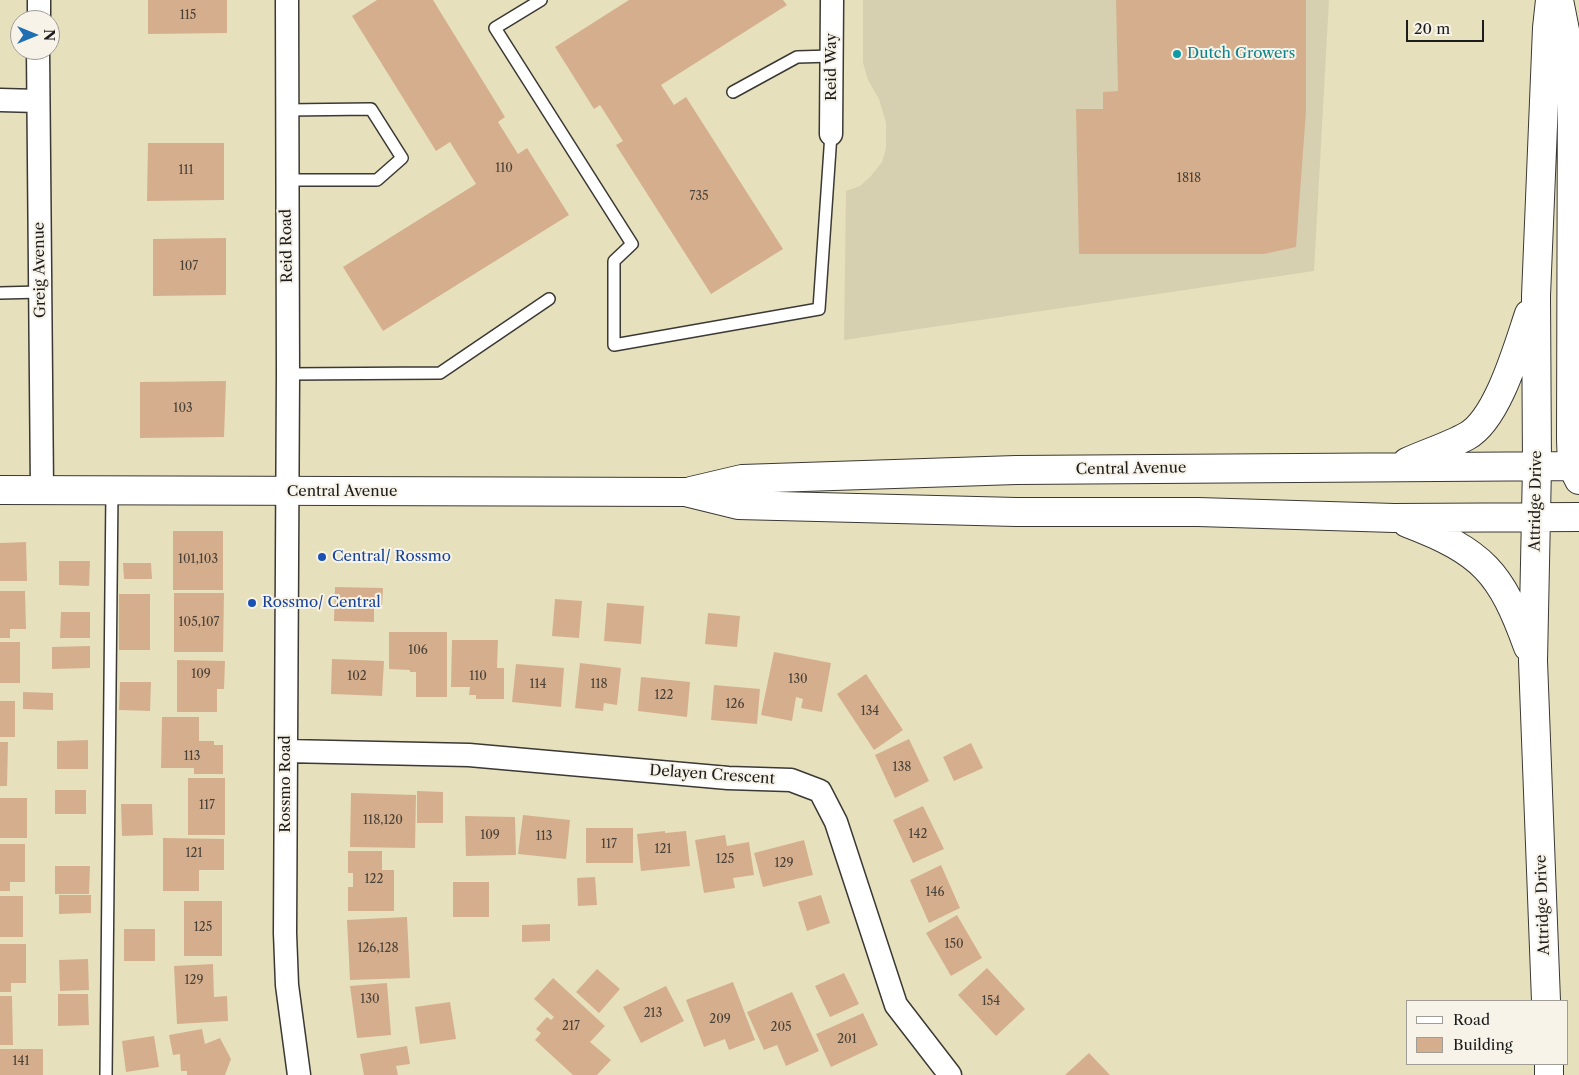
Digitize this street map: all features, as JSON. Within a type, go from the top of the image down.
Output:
[{"type":"main road","name":"Attridge Drive","points":[[1546,1000],[1533,661],[1537,466],[1536,296],[1547,28],[1550,0]]},
{"type":"main road","points":[[1559,0],[1572,66],[1577,471]]},
{"type":"main road","points":[[1395,467],[1469,435],[1480,425],[1508,375],[1536,296]]},
{"type":"main road","name":"Central Avenue","points":[[0,490],[685,492],[742,479],[1016,470],[1537,466],[1577,471]]},
{"type":"main road","name":"Central Avenue","points":[[685,492],[738,505],[1016,512],[1198,512],[1394,518],[1579,517]]},
{"type":"main road","points":[[1394,518],[1459,545],[1484,565],[1503,589],[1516,614],[1533,661]]},
{"type":"street","name":"Reid Road","points":[[286,491],[288,374],[287,0]]},
{"type":"street","name":"Reid Way","points":[[831,134],[832,0]]},
{"type":"street","name":"Greig Avenue","points":[[38,60],[42,490]]},
{"type":"street","points":[[0,100],[38,101]]},
{"type":"street","name":"Rossmo Road","points":[[286,491],[285,933],[287,985],[299,1075]]},
{"type":"street","name":"Delayen Crescent","points":[[286,751],[470,755],[728,778],[791,780],[820,791],[836,822],[896,1005],[950,1075]]},
{"type":"lane","points":[[541,0],[495,28],[632,244],[614,261],[614,345],[819,309],[831,134]]},
{"type":"lane","points":[[733,92],[797,57],[832,56]]},
{"type":"lane","points":[[286,110],[371,109],[402,158],[378,180],[286,180]]},
{"type":"lane","points":[[0,292],[41,292]]},
{"type":"lane","points":[[288,374],[440,373],[549,299]]},
{"type":"lane","points":[[106,1075],[112,491]]},
{"type":"shaded area","name":"Dutch Growers","points":[[863,0],[1329,0],[1314,271],[844,340],[846,191],[860,186],[870,177],[882,162],[886,148],[886,123],[879,99],[868,80],[863,63]]},
{"type":"building","points":[[148,0],[227,0],[227,33],[148,34]]},
{"type":"building","points":[[377,0],[433,0],[505,117],[498,122],[518,154],[527,148],[569,215],[383,331],[343,267],[476,184],[450,142],[436,151],[352,16]]},
{"type":"building","points":[[629,0],[783,0],[787,5],[661,85],[674,105],[686,97],[783,249],[711,294],[616,145],[623,141],[600,105],[594,109],[555,47]]},
{"type":"building","points":[[1116,0],[1306,0],[1306,111],[1296,247],[1264,254],[1079,254],[1076,109],[1103,109],[1103,92],[1118,91]]},
{"type":"building","points":[[148,143],[224,143],[224,200],[147,201]]},
{"type":"building","points":[[226,238],[226,295],[153,296],[153,239]]},
{"type":"building","points":[[226,381],[224,437],[140,438],[140,382]]},
{"type":"building","points":[[173,531],[223,531],[223,590],[173,590]]},
{"type":"building","points":[[26,542],[27,581],[0,581],[0,543]]},
{"type":"building","points":[[59,561],[90,561],[89,586],[59,585]]},
{"type":"building","points":[[123,563],[151,563],[152,579],[124,579]]},
{"type":"building","points":[[335,587],[383,588],[382,605],[374,605],[374,622],[334,621]]},
{"type":"building","points":[[0,591],[25,591],[26,629],[10,629],[10,638],[0,638]]},
{"type":"building","points":[[174,593],[224,593],[223,652],[174,652]]},
{"type":"building","points":[[119,594],[150,594],[150,650],[119,650]]},
{"type":"building","points":[[555,599],[582,601],[579,638],[552,636]]},
{"type":"building","points":[[607,603],[644,606],[641,644],[604,641]]},
{"type":"building","points":[[61,612],[90,612],[90,638],[60,638]]},
{"type":"building","points":[[708,613],[740,616],[737,647],[705,644]]},
{"type":"building","points":[[389,632],[447,632],[447,697],[416,697],[416,672],[389,669]]},
{"type":"building","points":[[452,640],[498,640],[497,668],[504,668],[504,699],[476,699],[476,695],[469,695],[470,687],[451,687]]},
{"type":"building","points":[[0,642],[20,642],[20,683],[0,683]]},
{"type":"building","points":[[90,646],[90,668],[52,669],[52,647]]},
{"type":"building","points":[[774,652],[831,663],[822,712],[801,708],[803,699],[796,697],[792,721],[761,715]]},
{"type":"building","points":[[332,659],[384,661],[382,696],[331,694]]},
{"type":"building","points":[[177,660],[225,661],[224,689],[217,689],[217,712],[177,712]]},
{"type":"building","points":[[580,663],[621,668],[617,705],[604,703],[603,711],[575,708]]},
{"type":"building","points":[[516,664],[564,668],[561,707],[512,702]]},
{"type":"building","points":[[866,674],[903,730],[874,750],[837,694]]},
{"type":"building","points":[[641,677],[690,682],[687,717],[638,711]]},
{"type":"building","points":[[120,682],[151,682],[150,711],[119,710]]},
{"type":"building","points":[[714,685],[760,689],[757,724],[711,720]]},
{"type":"building","points":[[23,692],[53,693],[53,710],[23,709]]},
{"type":"building","points":[[0,701],[15,701],[15,737],[0,737]]},
{"type":"building","points":[[162,717],[199,717],[199,741],[214,741],[214,745],[223,745],[223,774],[194,774],[194,768],[161,768]]},
{"type":"building","points":[[909,739],[929,781],[895,798],[875,755]]},
{"type":"building","points":[[88,740],[88,769],[57,769],[57,741]]},
{"type":"building","points":[[0,742],[8,742],[7,786],[0,786]]},
{"type":"building","points":[[971,743],[983,768],[954,781],[943,757]]},
{"type":"building","points":[[188,778],[225,778],[225,835],[188,835]]},
{"type":"building","points":[[55,790],[86,790],[86,814],[55,814]]},
{"type":"building","points":[[417,791],[443,792],[443,823],[417,823]]},
{"type":"building","points":[[351,793],[416,795],[415,848],[350,847]]},
{"type":"building","points":[[0,798],[27,798],[27,838],[0,838]]},
{"type":"building","points":[[121,804],[152,804],[153,835],[122,836]]},
{"type":"building","points":[[923,806],[944,849],[913,863],[893,820]]},
{"type":"building","points":[[523,815],[570,820],[566,859],[518,854]]},
{"type":"building","points":[[465,816],[515,817],[516,855],[466,856]]},
{"type":"building","points":[[586,828],[633,828],[633,863],[586,863]]},
{"type":"building","points":[[665,831],[665,833],[686,831],[690,866],[641,871],[637,834]]},
{"type":"building","points":[[725,835],[727,846],[749,842],[754,875],[733,878],[735,888],[704,893],[695,840]]},
{"type":"building","points":[[163,838],[224,839],[224,870],[199,870],[199,891],[163,891]]},
{"type":"building","points":[[804,840],[813,875],[763,887],[754,853]]},
{"type":"building","points":[[0,844],[25,844],[25,882],[10,882],[10,891],[0,891]]},
{"type":"building","points":[[348,851],[382,851],[382,870],[394,870],[394,911],[348,911],[348,887],[353,887],[353,873],[348,873]]},
{"type":"building","points":[[941,865],[960,908],[929,923],[910,880]]},
{"type":"building","points":[[55,866],[90,866],[89,894],[55,894]]},
{"type":"building","points":[[595,877],[597,905],[578,906],[577,878]]},
{"type":"building","points":[[453,882],[489,882],[489,917],[453,917]]},
{"type":"building","points":[[59,895],[91,895],[91,913],[59,914]]},
{"type":"building","points":[[821,895],[830,923],[807,931],[798,902]]},
{"type":"building","points":[[0,896],[23,896],[23,937],[0,937]]},
{"type":"building","points":[[184,901],[222,901],[222,956],[184,956]]},
{"type":"building","points":[[957,915],[982,958],[951,976],[926,933]]},
{"type":"building","points":[[407,917],[410,978],[350,980],[347,920]]},
{"type":"building","points":[[550,924],[550,941],[522,942],[522,925]]},
{"type":"building","points":[[124,929],[155,929],[155,961],[124,961]]},
{"type":"building","points":[[0,944],[26,944],[26,983],[11,983],[11,992],[0,992]]},
{"type":"building","points":[[88,959],[89,990],[60,991],[59,960]]},
{"type":"building","points":[[213,964],[214,997],[227,996],[228,1021],[177,1024],[174,966]]},
{"type":"building","points":[[987,968],[1025,1009],[996,1036],[958,995]]},
{"type":"building","points":[[597,969],[620,989],[599,1013],[576,992]]},
{"type":"building","points":[[844,973],[859,1004],[830,1017],[815,986]]},
{"type":"building","points":[[553,978],[605,1026],[590,1042],[611,1060],[597,1075],[573,1075],[535,1040],[541,1033],[536,1029],[547,1017],[551,1020],[554,1017],[534,999]]},
{"type":"building","points":[[733,982],[755,1040],[729,1050],[725,1039],[704,1047],[686,1000]]},
{"type":"building","points":[[387,983],[391,1035],[357,1038],[350,986]]},
{"type":"building","points":[[666,986],[684,1021],[641,1043],[623,1007]]},
{"type":"building","points":[[792,992],[819,1051],[786,1066],[777,1045],[764,1050],[747,1012]]},
{"type":"building","points":[[58,994],[88,994],[89,1025],[58,1026]]},
{"type":"building","points":[[0,996],[12,996],[13,1045],[0,1045]]},
{"type":"building","points":[[450,1002],[456,1039],[420,1044],[415,1007]]},
{"type":"building","points":[[863,1013],[878,1045],[831,1067],[816,1034]]},
{"type":"building","points":[[202,1029],[205,1044],[220,1038],[231,1059],[225,1075],[187,1075],[187,1071],[181,1071],[180,1054],[173,1055],[169,1035]]},
{"type":"building","points":[[154,1036],[159,1067],[126,1072],[122,1041]]},
{"type":"building","points":[[407,1046],[410,1064],[396,1066],[398,1075],[364,1075],[360,1054]]},
{"type":"building","points":[[0,1049],[43,1049],[43,1075],[0,1075]]},
{"type":"building","points":[[1089,1053],[1110,1075],[1065,1075]]},
{"type":"place","name":"Dutch Growers","points":[[1177,54]]},
{"type":"place","name":"Central/ Rossmo","points":[[322,557]]},
{"type":"place","name":"Rossmo/ Central","points":[[252,603]]}]
